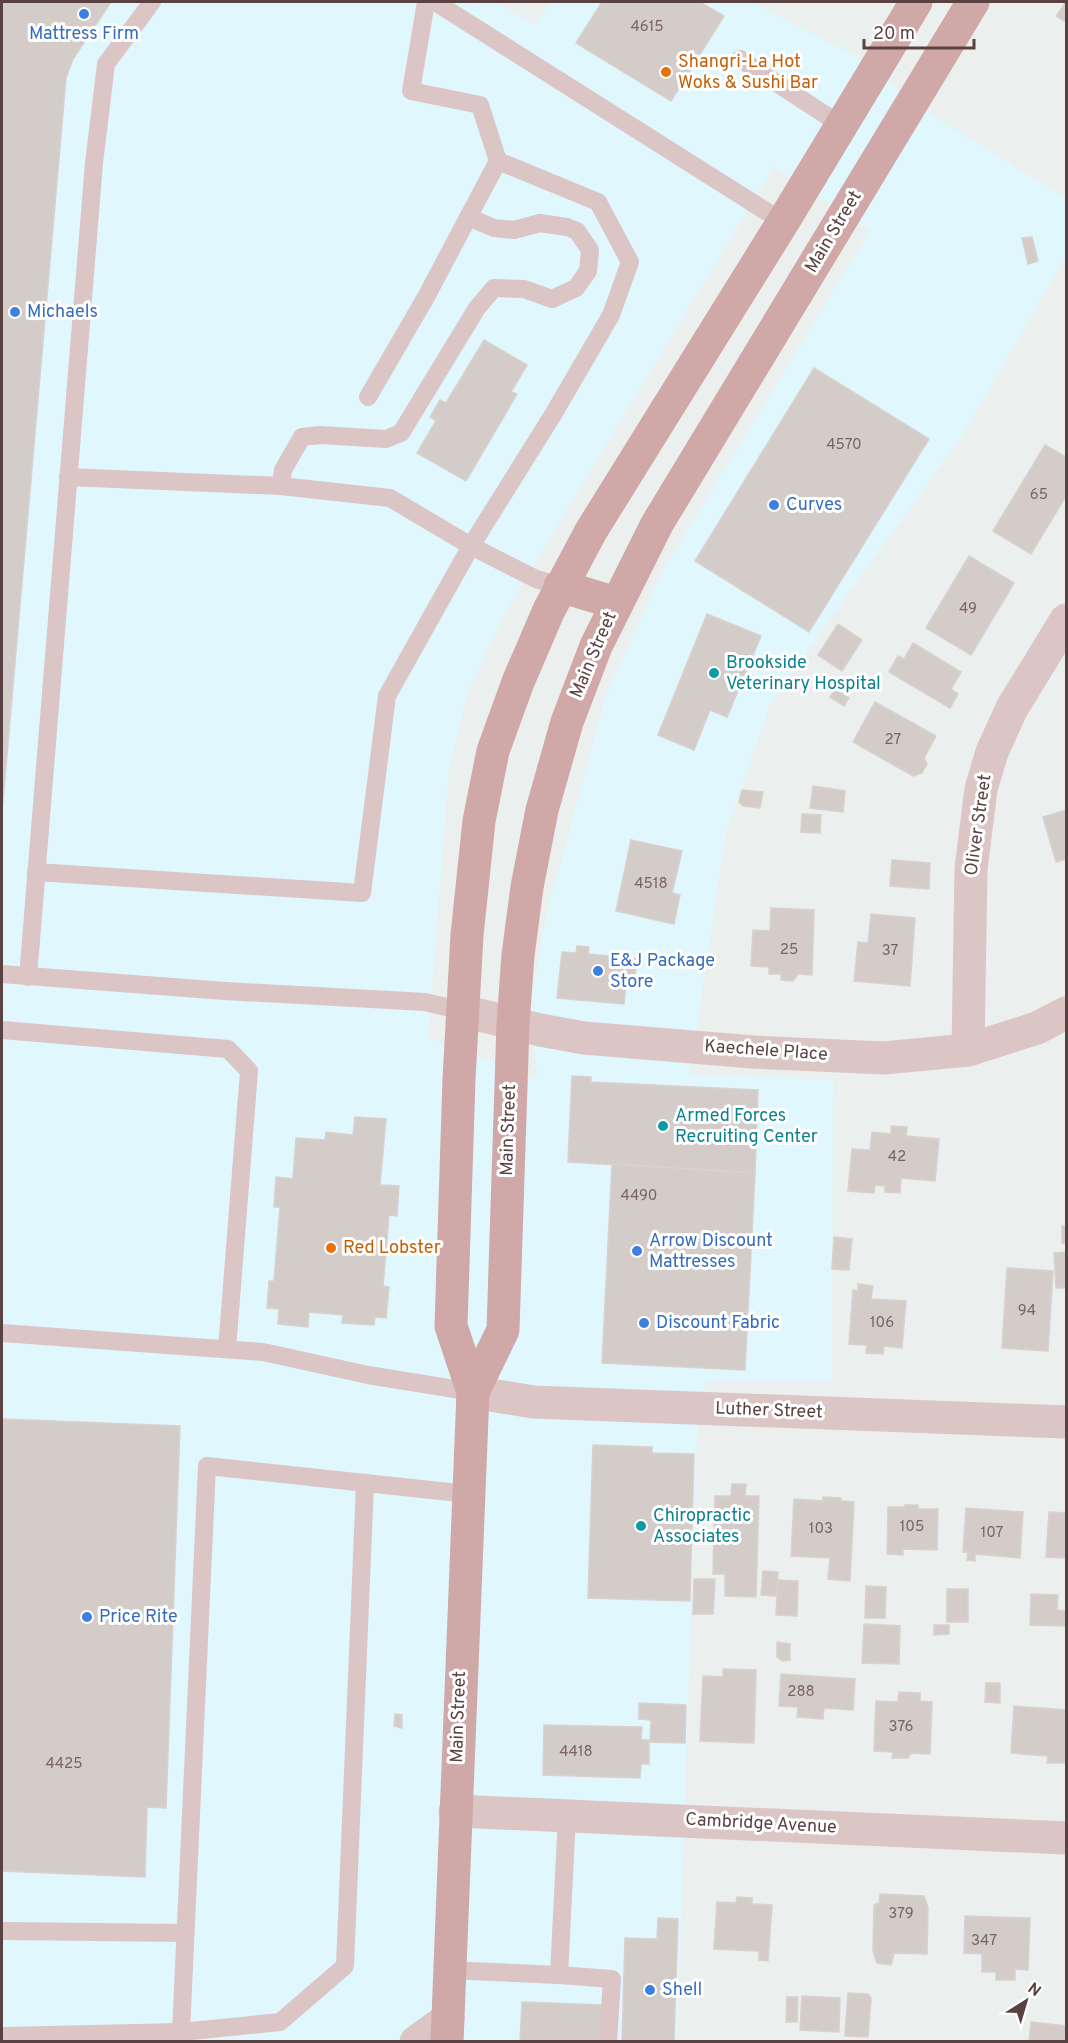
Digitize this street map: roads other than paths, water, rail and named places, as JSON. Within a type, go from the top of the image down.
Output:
[{"type":"main road","name":"Main Street","points":[[447,2030],[472,1392],[451,1326],[467,935],[479,821],[493,751],[518,682],[560,586],[591,531],[783,222],[916,2]]},
{"type":"main road","name":"Main Street","points":[[472,1392],[503,1330],[513,1024],[518,955],[527,887],[542,810],[567,722],[596,646],[657,524],[973,2]]},
{"type":"main road","points":[[783,222],[824,248]]},
{"type":"main road","points":[[560,586],[616,603]]},
{"type":"street","name":"Oliver Street","points":[[968,1050],[971,869],[981,789],[992,752],[1012,708],[1066,620]]},
{"type":"street","name":"Kaechele Place","points":[[463,1011],[584,1038],[753,1052],[884,1058],[968,1050],[1037,1028],[1066,1013]]},
{"type":"street","name":"Luther Street","points":[[472,1392],[533,1402],[1066,1422]]},
{"type":"street","name":"Cambridge Avenue","points":[[455,1811],[1066,1838]]},
{"type":"street","points":[[416,2042],[447,2030]]},
{"type":"lane","points":[[28,977],[94,163],[106,64],[152,2]]},
{"type":"lane","points":[[368,397],[426,297],[498,161],[480,105],[411,91],[426,2]]},
{"type":"lane","points":[[435,2],[783,222]]},
{"type":"lane","points":[[740,59],[842,125]]},
{"type":"lane","points":[[36,872],[362,893],[387,696],[471,546],[554,413],[611,315],[630,262],[598,202],[498,161]]},
{"type":"lane","points":[[281,486],[284,470],[302,437],[320,435],[386,440],[400,433],[477,308],[494,288],[524,290],[552,299],[576,288],[588,271],[590,250],[577,231],[540,223],[514,230],[494,228],[468,217]]},
{"type":"lane","points":[[68,477],[281,486],[390,498],[471,546],[536,579],[560,586]]},
{"type":"lane","points":[[2,974],[225,991],[425,1002],[463,1011]]},
{"type":"lane","points":[[2,1030],[228,1049],[249,1071],[227,1349]]},
{"type":"lane","points":[[2,1333],[263,1352],[368,1375],[472,1392]]},
{"type":"lane","points":[[181,2031],[207,1466],[468,1494]]},
{"type":"lane","points":[[2,2037],[135,2037],[280,2022],[345,1966],[365,1483]]},
{"type":"lane","points":[[559,1975],[567,1816]]},
{"type":"lane","points":[[2,1931],[185,1933]]},
{"type":"lane","points":[[449,1970],[612,1979],[608,2042]]},
{"type":"place","name":"Mattress Firm","points":[[84,14]]},
{"type":"place","name":"Shangri-La Hot Woks & Sushi Bar","points":[[666,72]]},
{"type":"place","name":"Michaels","points":[[15,312]]},
{"type":"place","name":"Curves","points":[[774,505]]},
{"type":"place","name":"Brookside Veterinary Hospital","points":[[714,673]]},
{"type":"place","name":"E&J Package Store","points":[[598,971]]},
{"type":"place","name":"Armed Forces Recruiting Center","points":[[663,1126]]},
{"type":"place","name":"Red Lobster","points":[[331,1248]]},
{"type":"place","name":"Arrow Discount Mattresses","points":[[637,1251]]},
{"type":"place","name":"Discount Fabric","points":[[644,1323]]},
{"type":"place","name":"Chiropractic Associates","points":[[641,1526]]},
{"type":"place","name":"Price Rite","points":[[87,1617]]},
{"type":"place","name":"Shell","points":[[650,1990]]}]
